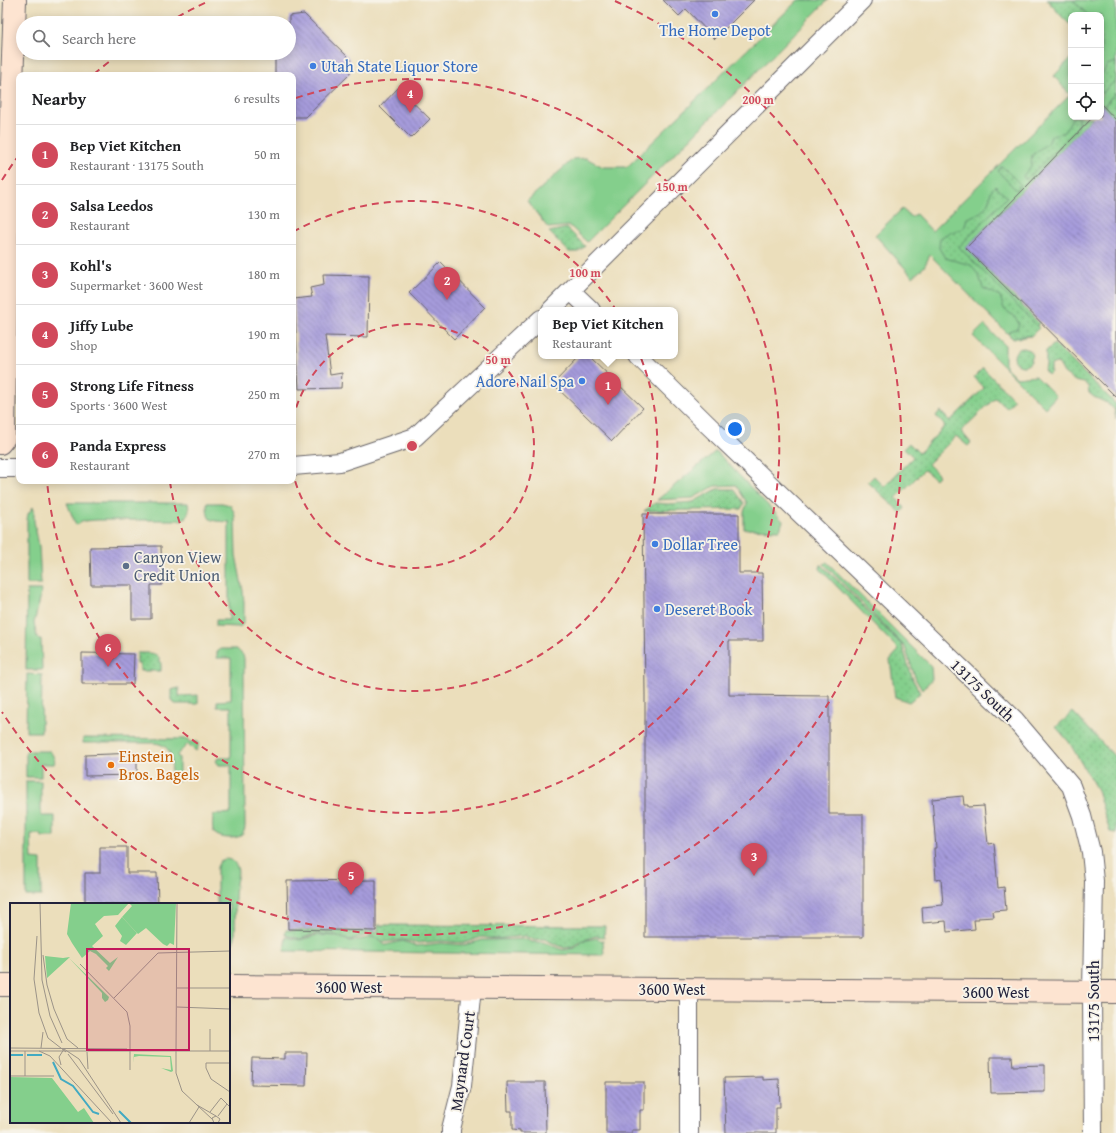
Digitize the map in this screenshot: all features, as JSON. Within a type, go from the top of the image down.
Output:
[{"type":"main road","points":[[0,443],[4,438],[7,224],[15,0]]},
{"type":"main road","name":"3600 West","points":[[230,986],[1116,992]]},
{"type":"street","points":[[554,307],[862,0]]},
{"type":"street","points":[[571,290],[588,307]]},
{"type":"street","points":[[296,466],[340,462],[415,437],[538,322]]},
{"type":"street","name":"13175 South","points":[[641,359],[1015,720],[1071,786],[1082,816],[1091,852],[1094,881],[1092,992],[1093,1133]]},
{"type":"street","points":[[0,468],[16,468]]},
{"type":"street","name":"Maynard Court","points":[[451,1133],[462,1086],[472,988]]},
{"type":"street","points":[[689,990],[689,1133]]},
{"type":"green space","points":[[798,0],[828,0],[587,242],[570,226],[548,228],[527,201],[573,159],[586,158],[603,167],[627,167]]},
{"type":"green space","points":[[1047,0],[1073,0],[1085,12],[1068,12],[1068,22]]},
{"type":"green space","points":[[1073,0],[1116,0],[1116,92],[1104,106],[1104,12],[1083,12]]},
{"type":"green space","points":[[1068,61],[1068,93],[1054,76]]},
{"type":"green space","points":[[1116,62],[1116,80],[1104,91],[1104,70],[1107,65]]},
{"type":"green space","points":[[1116,92],[1116,120],[1104,108],[1104,106]]},
{"type":"green space","points":[[1068,97],[1068,120],[1090,120],[966,248],[1039,323],[1031,336],[1013,339],[930,255],[924,267],[913,277],[875,235],[902,209],[911,217],[916,214],[932,231]]},
{"type":"green space","points":[[1071,120],[1078,120],[1078,128],[1026,180],[1023,176],[1031,166],[1032,155],[1049,142],[1051,136],[1064,132]]},
{"type":"green space","points":[[1002,166],[1021,185],[1016,190],[998,171]]},
{"type":"green space","points":[[995,186],[1007,197],[959,247],[1039,328],[1031,336],[1016,336],[1013,339],[1008,333],[1011,330],[1017,329],[1019,324],[1015,317],[1004,309],[1000,296],[983,288],[979,276],[971,265],[945,258],[939,248],[940,238],[950,232],[962,230],[965,226],[967,218],[978,214],[983,210],[990,198],[990,193]]},
{"type":"green space","points":[[567,228],[585,246],[578,252],[569,252],[549,232]]},
{"type":"green space","points":[[984,325],[1005,345],[1005,366],[1017,378],[1036,376],[1056,396],[1045,408],[973,336]]},
{"type":"green space","points":[[1054,344],[1116,404],[1116,419],[1114,409],[1107,403],[1089,393],[1088,386],[1084,383],[1075,381],[1064,373],[1059,364],[1056,363],[1051,365],[1051,372],[1048,375],[1044,370],[1046,366],[1046,351]]},
{"type":"green space","points":[[1023,348],[1029,351],[1032,357],[1029,363],[1023,366],[1017,363],[1014,357],[1017,351]]},
{"type":"green space","points":[[983,368],[1014,400],[1007,408],[995,398],[961,431],[971,443],[968,446],[956,436],[928,464],[939,475],[935,479],[924,470],[896,498],[905,508],[901,513],[868,482],[874,476],[884,487],[913,457],[904,448],[909,443],[919,453],[945,426],[936,416],[940,411],[950,421],[984,388],[974,377]]},
{"type":"green space","points":[[716,451],[783,521],[780,530],[744,529],[744,512],[747,503],[736,485],[715,486],[693,498],[657,500]]},
{"type":"green space","points":[[717,489],[734,489],[744,503],[741,509],[644,511],[655,503],[668,504],[693,502]]},
{"type":"green space","points":[[67,503],[188,503],[189,511],[186,517],[181,520],[97,520],[84,521],[76,525]]},
{"type":"green space","points":[[207,503],[222,503],[230,505],[234,512],[236,555],[244,603],[244,620],[242,625],[239,627],[216,626],[216,620],[229,620],[229,522],[211,520],[208,515]]},
{"type":"green space","points":[[33,507],[39,546],[41,584],[27,584],[27,520],[28,514]]},
{"type":"green space","points":[[827,562],[931,666],[932,679],[922,690],[916,680],[905,647],[824,564]]},
{"type":"green space","points":[[821,564],[902,645],[913,680],[920,693],[909,702],[895,697],[890,660],[899,650],[820,569]]},
{"type":"green space","points":[[27,590],[41,590],[34,623],[37,637],[38,639],[41,639],[42,670],[26,670]]},
{"type":"green space","points":[[221,649],[237,649],[244,658],[245,827],[242,835],[235,838],[218,836],[213,831],[213,815],[231,813],[231,765],[219,765],[216,761],[218,758],[231,758],[231,707],[217,707],[217,701],[231,700],[231,658],[217,658],[217,652]]},
{"type":"green space","points":[[137,653],[155,654],[160,660],[161,671],[140,671],[140,664],[137,664]]},
{"type":"green space","points":[[27,674],[42,675],[41,732],[26,732]]},
{"type":"green space","points":[[179,688],[179,696],[198,695],[198,704],[175,704],[171,700],[171,690]]},
{"type":"green space","points":[[1073,712],[1116,758],[1116,833],[1110,832],[1097,790],[1069,742],[1056,727]]},
{"type":"green space","points":[[83,738],[189,739],[189,742],[198,742],[198,747],[196,751],[188,744],[177,755],[179,758],[179,781],[171,782],[171,757],[166,748],[161,745],[154,743],[83,743]]},
{"type":"green space","points":[[26,751],[50,751],[55,761],[54,764],[41,764],[41,777],[26,777]]},
{"type":"green space","points":[[26,781],[41,781],[41,816],[55,816],[55,837],[42,837],[41,834],[31,834],[32,859],[41,860],[41,896],[26,896]]},
{"type":"green space","points":[[225,859],[231,860],[236,865],[238,871],[235,890],[235,937],[230,947],[230,903],[217,903],[217,867],[220,861]]},
{"type":"green space","points":[[378,925],[605,926],[604,938],[596,936],[583,940],[573,947],[564,948],[544,939],[534,940],[525,936],[495,939],[482,937],[464,943],[441,941],[418,943],[403,940],[385,942],[367,935],[350,940],[336,935],[315,934],[300,939],[285,935],[286,930],[378,932]]},
{"type":"green space","points":[[317,935],[336,936],[350,941],[375,937],[385,945],[403,941],[417,946],[441,943],[464,945],[482,940],[525,939],[532,942],[543,942],[563,950],[575,948],[583,941],[596,938],[603,941],[604,955],[284,951],[286,937],[300,940]]},
{"type":"building","name":"The Home Depot","points":[[663,0],[754,0],[715,39],[686,9],[679,16]]},
{"type":"building","name":"Utah State Liquor Store","points":[[304,14],[350,59],[350,74],[306,117],[296,117],[296,72],[275,72],[275,60],[296,60],[296,16],[289,16]]},
{"type":"building","points":[[398,88],[430,119],[411,138],[380,107]]},
{"type":"building","points":[[1104,107],[1116,120],[1116,397],[966,248],[1090,120],[1104,120]]},
{"type":"building","points":[[441,262],[485,307],[454,339],[409,293]]},
{"type":"building","points":[[323,275],[369,276],[368,337],[325,336],[330,375],[342,373],[341,388],[299,389],[296,335],[296,299],[312,297],[310,288],[324,285]]},
{"type":"building","points":[[577,359],[592,359],[643,408],[612,441],[553,384]]},
{"type":"building","points":[[643,514],[739,514],[739,573],[762,573],[763,641],[729,641],[729,695],[829,696],[829,814],[863,814],[863,937],[645,937]]},
{"type":"building","name":"Canyon View Credit Union","points":[[161,546],[162,585],[151,585],[151,619],[132,619],[132,585],[91,585],[90,547]]},
{"type":"building","points":[[82,653],[134,654],[133,684],[82,684]]},
{"type":"building","name":"Einstein Bros. Bagels","points":[[137,753],[137,775],[85,776],[85,755]]},
{"type":"building","points":[[963,796],[964,805],[968,805],[968,807],[984,806],[988,844],[994,843],[998,888],[1004,887],[1006,910],[993,911],[994,917],[978,918],[978,920],[974,920],[975,929],[947,932],[946,921],[923,923],[922,907],[943,905],[941,879],[936,880],[934,848],[936,848],[932,799]]},
{"type":"building","points":[[100,847],[127,847],[127,873],[157,873],[158,903],[85,903],[85,873],[100,873]]},
{"type":"building","points":[[376,880],[376,931],[288,929],[287,881]]},
{"type":"building","points":[[285,1053],[307,1053],[306,1086],[251,1085],[252,1058],[285,1059]]},
{"type":"building","points":[[990,1057],[1012,1057],[1013,1066],[1045,1065],[1045,1092],[991,1093]]},
{"type":"building","points":[[763,1077],[763,1080],[779,1079],[780,1107],[776,1107],[776,1133],[726,1133],[724,1078]]},
{"type":"building","points":[[507,1082],[545,1082],[546,1133],[520,1133],[520,1131],[512,1130],[512,1111],[508,1111]]},
{"type":"building","points":[[606,1082],[644,1082],[644,1110],[640,1110],[640,1130],[632,1130],[632,1133],[606,1133]]},
{"type":"place","name":"The Home Depot","points":[[715,14]]},
{"type":"place","name":"Utah State Liquor Store","points":[[313,66]]},
{"type":"place","name":"Jiffy Lube","points":[[410,113]]},
{"type":"place","name":"Salsa Leedos","points":[[447,300]]},
{"type":"place","name":"Adore Nail Spa","points":[[582,381]]},
{"type":"place","name":"Bep Viet Kitchen","points":[[608,405]]},
{"type":"place","name":"Dollar Tree","points":[[655,544]]},
{"type":"place","name":"Canyon View Credit Union","points":[[126,566]]},
{"type":"place","name":"Deseret Book","points":[[657,609]]},
{"type":"place","name":"Panda Express","points":[[108,667]]},
{"type":"place","name":"Einstein Bros. Bagels","points":[[111,765]]},
{"type":"place","name":"Kohl's","points":[[754,876]]},
{"type":"place","name":"Strong Life Fitness","points":[[351,895]]}]
